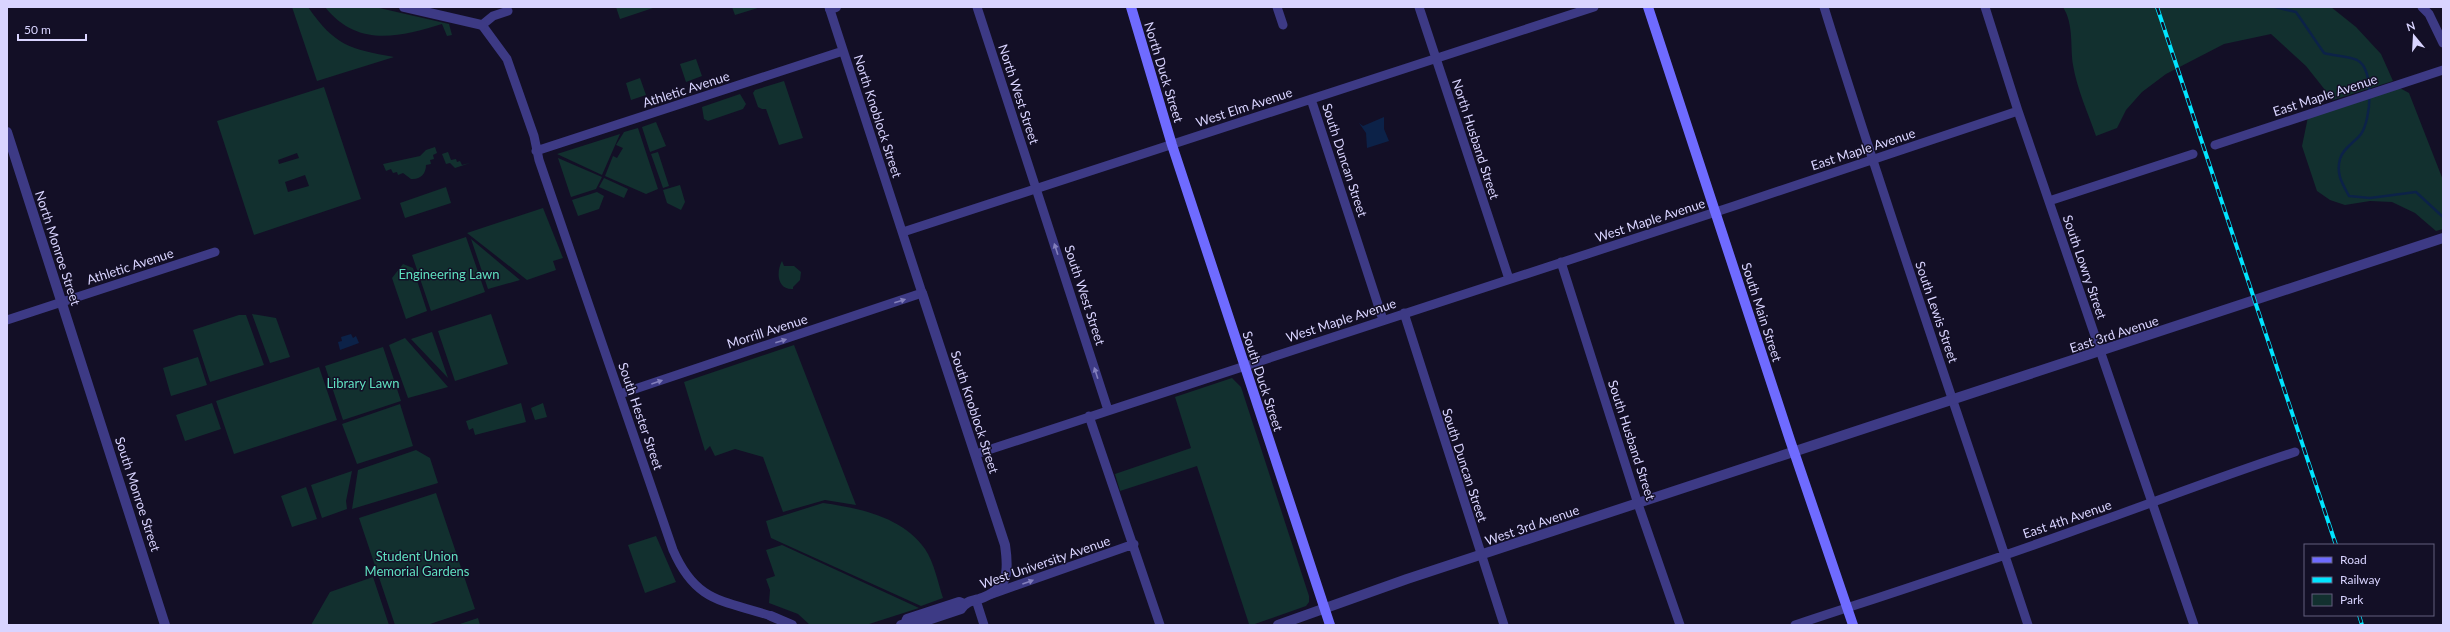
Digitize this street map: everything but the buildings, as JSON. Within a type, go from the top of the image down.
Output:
[{"type":"main road","name":"North Duck Street","points":[[1131,7],[1172,145]]},
{"type":"main road","name":"South Main Street","points":[[1648,7],[1794,453],[1853,625]]},
{"type":"main road","name":"South Duck Street","points":[[1172,145],[1330,625]]},
{"type":"street","points":[[404,7],[482,25],[493,16],[508,11]]},
{"type":"street","name":"North West Street","points":[[977,7],[1036,189]]},
{"type":"street","points":[[1277,7],[1283,25]]},
{"type":"street","name":"North Husband Street","points":[[1419,7],[1509,279]]},
{"type":"street","name":"West Elm Avenue","points":[[903,232],[1594,7]]},
{"type":"street","name":"South Lewis Street","points":[[1824,7],[1871,160],[1953,398],[2028,625]]},
{"type":"street","name":"South Lowry Street","points":[[1985,7],[2018,112],[2194,625]]},
{"type":"street","points":[[2422,7],[2429,14],[2443,43]]},
{"type":"street","name":"North Knoblock Street","points":[[832,8],[843,51],[903,232]]},
{"type":"street","name":"South Hester Street","points":[[482,25],[507,59],[534,136],[536,151],[680,565],[690,581],[709,597],[771,616],[792,625]]},
{"type":"street","name":"Athletic Avenue","points":[[536,151],[843,51]]},
{"type":"street","name":"East Maple Avenue","points":[[2215,145],[2443,70]]},
{"type":"street","name":"South Duncan Street","points":[[1311,99],[1383,320]]},
{"type":"street","name":"East Maple Avenue","points":[[1716,212],[2018,112]]},
{"type":"street","name":"North Monroe Street","points":[[7,132],[9,143],[84,372]]},
{"type":"street","points":[[2049,201],[2193,154]]},
{"type":"street","name":"South West Street","points":[[1036,189],[1108,410]]},
{"type":"street","name":"West Maple Avenue","points":[[976,454],[1716,212]]},
{"type":"street","name":"South Knoblock Street","points":[[903,232],[1005,544],[1008,561],[1006,578],[1001,587],[991,595]]},
{"type":"street","name":"East 3rd Avenue","points":[[1794,453],[1953,398],[2100,352],[2443,238]]},
{"type":"street","name":"Athletic Avenue","points":[[7,320],[215,252]]},
{"type":"street","name":"South Husband Street","points":[[1561,262],[1638,504],[1680,625]]},
{"type":"street","name":"Morrill Avenue","points":[[620,394],[922,293]]},
{"type":"street","name":"South Duncan Street","points":[[1404,313],[1504,625]]},
{"type":"street","name":"South Monroe Street","points":[[84,372],[165,625]]},
{"type":"street","points":[[1089,416],[1134,544],[1160,625]]},
{"type":"street","name":"East 4th Avenue","points":[[1795,625],[2006,555],[2224,474],[2295,452]]},
{"type":"street","name":"West 3rd Avenue","points":[[1278,625],[1407,579],[1794,453]]},
{"type":"street","name":"West University Avenue","points":[[907,625],[907,619],[959,602],[964,604],[1134,544]]},
{"type":"street","points":[[976,600],[984,625]]},
{"type":"green space","points":[[292,7],[308,7],[335,38],[345,44],[366,51],[394,57],[317,81]]},
{"type":"green space","points":[[325,7],[375,7],[449,24],[452,35],[447,36],[442,24],[410,33],[395,35],[380,36],[365,34],[351,29],[338,20]]},
{"type":"green space","points":[[616,7],[656,7],[620,19]]},
{"type":"green space","points":[[732,7],[761,7],[735,15]]},
{"type":"green space","points":[[2063,7],[2331,7],[2356,27],[2381,54],[2393,81],[2333,100],[2306,66],[2271,34],[2224,44],[2166,74],[2142,92],[2126,110],[2117,128],[2096,136],[2075,74],[2069,21]]},
{"type":"green space","points":[[696,59],[702,76],[686,82],[680,64]]},
{"type":"green space","points":[[640,78],[646,95],[631,100],[626,83]]},
{"type":"green space","points":[[784,81],[803,138],[779,145],[766,109],[758,107],[753,93],[755,90]]},
{"type":"green space","points":[[324,87],[361,199],[254,235],[217,121]],"holes":[[[297,153],[299,158],[279,164],[278,160]],[[305,175],[309,186],[288,192],[285,182]]]},
{"type":"green space","points":[[2398,87],[2409,93],[2443,180],[2443,229],[2436,231],[2415,213],[2392,202],[2370,201],[2345,205],[2330,200],[2317,191],[2302,146],[2308,117]]},
{"type":"green space","points":[[740,94],[746,104],[743,109],[708,121],[704,119],[702,107]]},
{"type":"green space","points":[[656,122],[666,146],[650,152],[642,127]]},
{"type":"green space","points":[[638,128],[658,189],[646,194],[605,176],[613,156],[617,158],[623,148],[616,145],[624,132]]},
{"type":"green space","points":[[620,134],[602,175],[557,154]]},
{"type":"green space","points":[[435,147],[437,153],[433,155],[434,159],[430,160],[431,164],[426,165],[422,176],[414,179],[411,179],[403,173],[398,175],[397,172],[393,173],[391,169],[386,171],[383,164],[420,156],[426,150]]},
{"type":"green space","points":[[448,152],[451,160],[456,159],[457,162],[460,161],[462,165],[470,163],[455,168],[450,163],[446,164],[442,154]]},
{"type":"green space","points":[[658,152],[669,186],[663,188],[651,154]]},
{"type":"green space","points":[[558,158],[602,177],[596,189],[571,197]]},
{"type":"green space","points":[[604,178],[628,189],[624,198],[599,187]]},
{"type":"green space","points":[[680,185],[685,202],[681,210],[667,203],[663,190]]},
{"type":"green space","points":[[446,187],[451,203],[405,218],[400,203]]},
{"type":"green space","points":[[597,192],[604,196],[599,209],[578,216],[572,200]]},
{"type":"green space","points":[[543,208],[563,258],[553,261],[556,270],[527,280],[467,233]]},
{"type":"green space","name":"Engineering Lawn","points":[[466,237],[485,292],[431,311],[412,255]]},
{"type":"green space","points":[[471,239],[520,280],[488,289]]},
{"type":"green space","points":[[782,261],[784,266],[794,266],[801,272],[800,280],[793,287],[793,289],[784,287],[779,280],[779,270]]},
{"type":"green space","points":[[403,264],[413,268],[427,311],[406,319],[392,278]]},
{"type":"green space","points":[[252,314],[276,318],[290,357],[270,363]]},
{"type":"green space","name":"Engineering Lawn","points":[[491,314],[508,364],[455,381],[438,331]]},
{"type":"green space","points":[[239,315],[246,315],[264,365],[210,382],[193,330]]},
{"type":"green space","points":[[432,332],[448,378],[411,339]]},
{"type":"green space","points":[[405,338],[448,387],[408,398],[389,345]]},
{"type":"green space","points":[[794,345],[856,505],[825,500],[783,512],[763,457],[735,449],[715,456],[710,446],[705,451],[684,382]]},
{"type":"green space","name":"Library Lawn","points":[[383,347],[401,401],[343,420],[325,366]]},
{"type":"green space","points":[[198,357],[207,385],[171,396],[163,368]]},
{"type":"green space","points":[[319,367],[337,420],[234,454],[216,401]]},
{"type":"green space","points":[[1232,378],[1241,387],[1309,596],[1309,602],[1306,606],[1252,625],[1249,624],[1197,466],[1120,491],[1115,474],[1191,448],[1175,397]]},
{"type":"green space","points":[[212,403],[221,429],[185,441],[176,415]]},
{"type":"green space","points":[[521,403],[526,422],[475,435],[473,428],[469,430],[466,421]]},
{"type":"green space","points":[[543,403],[547,417],[535,420],[531,408]]},
{"type":"green space","points":[[400,404],[413,446],[357,464],[342,424]]},
{"type":"green space","points":[[416,450],[430,458],[438,483],[352,509],[358,470]]},
{"type":"green space","points":[[352,471],[346,501],[347,509],[322,518],[311,485]]},
{"type":"green space","points":[[306,487],[317,519],[292,527],[281,496]]},
{"type":"green space","name":"Student Union Memorial Gardens","points":[[436,493],[475,609],[427,625],[395,625],[359,518]]},
{"type":"green space","points":[[823,503],[865,511],[893,522],[905,529],[916,538],[928,554],[943,598],[921,606],[771,538],[766,521]]},
{"type":"green space","points":[[656,536],[676,582],[645,593],[628,545]]},
{"type":"green space","points":[[782,545],[919,608],[866,625],[810,625],[798,614],[769,603],[770,590],[766,579],[775,576],[766,550]]},
{"type":"green space","points":[[373,577],[389,625],[311,625],[330,592]]},
{"type":"green space","points":[[478,618],[480,625],[457,625]]},
{"type":"water","points":[[1384,117],[1384,129],[1389,141],[1367,148],[1366,133],[1359,123],[1363,126]]},
{"type":"water","points":[[351,334],[353,338],[356,336],[359,343],[340,350],[338,342],[342,341],[341,337]]},
{"type":"waterway","points":[[2275,7],[2296,12],[2324,53],[2357,60],[2363,65],[2367,73],[2370,95],[2367,118],[2361,134],[2343,152],[2339,164],[2340,178],[2349,196],[2370,198],[2416,192],[2443,217]]},
{"type":"railway","points":[[2157,7],[2336,544]]},
{"type":"railway","points":[[2359,616],[2362,625]]}]
